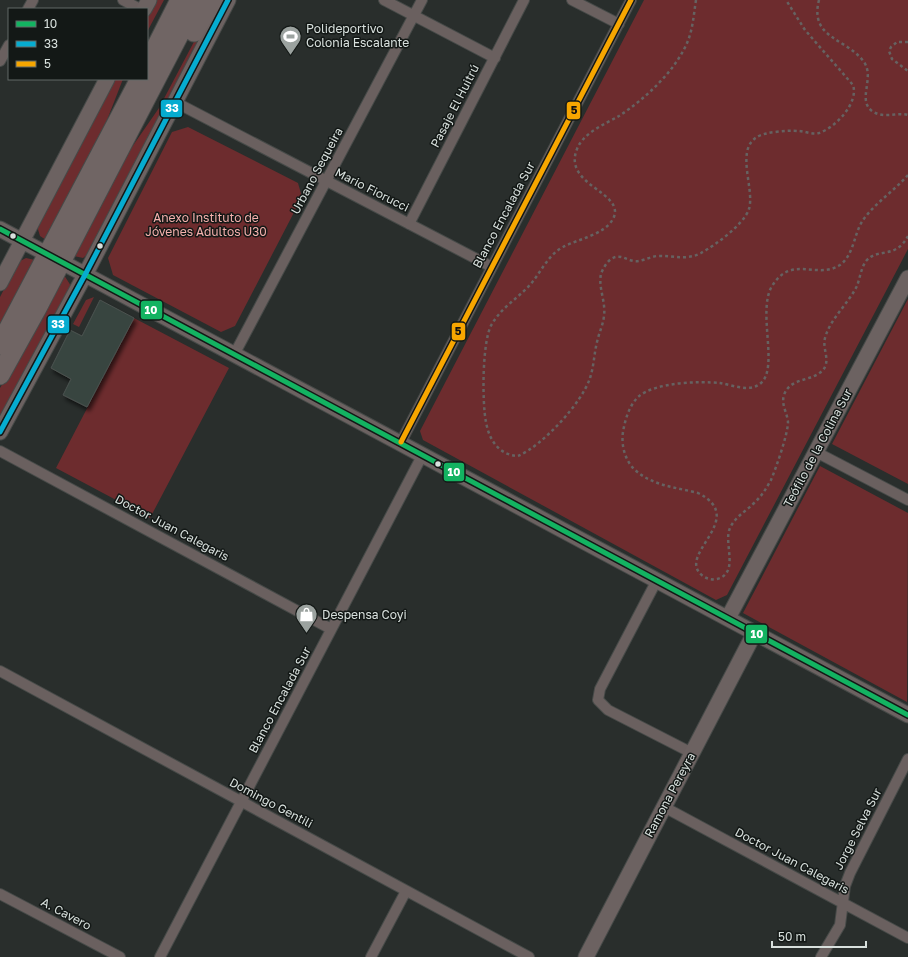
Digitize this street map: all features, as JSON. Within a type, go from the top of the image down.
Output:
[{"type":"highway","points":[[148,41],[169,0]]},
{"type":"highway","points":[[148,63],[180,0]]},
{"type":"highway","points":[[0,375],[26,329],[56,257],[105,162],[197,0]]},
{"type":"highway","points":[[105,162],[156,102],[199,21],[216,0]]},
{"type":"highway","points":[[105,162],[129,80]]},
{"type":"highway","points":[[105,162],[140,80]]},
{"type":"highway","points":[[0,345],[56,257]]},
{"type":"street","points":[[123,0],[138,8]]},
{"type":"street","points":[[0,432],[86,273],[228,0]]},
{"type":"street","points":[[384,0],[495,58]]},
{"type":"street","name":"Urbano Sequeira","points":[[235,353],[422,0]]},
{"type":"street","name":"Pasaje El Huitrú","points":[[409,224],[524,0]]},
{"type":"street","points":[[572,0],[619,24]]},
{"type":"street","name":"Blanco Encalada Sur","points":[[401,442],[631,0]]},
{"type":"street","points":[[0,61],[8,47]]},
{"type":"street","points":[[0,283],[106,80]]},
{"type":"street","name":"Mario Fiorucci","points":[[175,102],[492,267]]},
{"type":"street","points":[[0,229],[86,273],[908,715]]},
{"type":"street","name":"Teófilo de la Colina Sur","points":[[728,618],[908,278]]},
{"type":"street","name":"Doctor Juan Calegaris","points":[[0,451],[332,629]]},
{"type":"street","points":[[816,452],[908,500]]},
{"type":"street","name":"Blanco Encalada Sur","points":[[160,957],[423,454]]},
{"type":"street","points":[[657,580],[600,689],[598,700],[608,710],[692,753]]},
{"type":"street","name":"Ramona Pereyra","points":[[586,957],[755,632]]},
{"type":"street","name":"Domingo Gentili","points":[[0,671],[529,957]]},
{"type":"street","name":"Jorge Selva Sur","points":[[821,957],[840,925],[846,881],[908,759]]},
{"type":"street","name":"Doctor Juan Calegaris","points":[[664,807],[908,938]]},
{"type":"street","points":[[371,957],[406,891]]},
{"type":"street","name":"A. Cavero","points":[[0,894],[120,957]]},
{"type":"path","points":[[696,0],[688,39],[674,63],[642,99],[586,136],[577,148],[575,156],[577,169],[586,182],[612,202],[615,213],[613,219],[603,229],[563,247],[550,257],[530,285],[496,317],[487,332],[485,349],[484,416],[489,434],[498,449],[504,453],[518,456],[533,447],[575,406],[586,388],[593,368],[597,341],[604,318],[605,303],[601,279],[603,270],[608,262],[620,256],[633,261],[657,256],[684,258],[693,257],[710,248],[735,227],[747,214],[751,201],[747,165],[748,151],[754,139],[761,135],[789,131],[820,132],[840,118],[852,103],[855,94],[853,86],[805,30],[786,0]]},
{"type":"path","points":[[819,0],[818,17],[824,30],[852,51],[864,63],[869,78],[865,97],[869,108],[877,114],[908,115]]},
{"type":"path","points":[[908,42],[897,42],[889,51],[892,59],[908,71]]},
{"type":"path","points":[[908,175],[864,219],[850,251],[842,264],[827,269],[796,268],[785,273],[775,281],[767,300],[768,370],[761,383],[750,388],[706,382],[691,382],[665,386],[645,392],[632,404],[622,436],[626,456],[632,466],[649,480],[698,493],[705,497],[715,509],[717,517],[713,532],[696,559],[695,567],[705,577],[718,579],[727,572],[730,560],[727,542],[730,527],[735,520],[760,498],[770,481],[787,429],[787,417],[783,400],[787,389],[795,382],[815,375],[824,369],[827,358],[824,343],[827,332],[856,287],[866,262],[875,255],[893,252],[902,245],[908,236]]},
{"type":"green space","points":[[156,0],[164,0],[148,30],[148,15]]},
{"type":"green space","points":[[644,0],[908,0],[908,249],[727,595],[716,600],[423,440],[420,431]]},
{"type":"green space","points":[[211,17],[88,254],[83,258],[74,256],[116,170],[159,108],[197,36]]},
{"type":"green space","points":[[113,80],[123,80],[100,138],[46,240],[40,236],[37,226]]},
{"type":"green space","name":"Anexo Instituto de Jóvenes Adultos U30","points":[[188,127],[298,183],[302,197],[235,326],[221,332],[113,275],[108,258],[172,132]]},
{"type":"green space","points":[[26,258],[35,260],[0,331],[0,297],[18,262]]},
{"type":"green space","points":[[64,275],[71,286],[0,421],[0,388]]},
{"type":"green space","points":[[94,297],[79,327],[73,324],[86,300]]},
{"type":"green space","points":[[908,299],[908,484],[832,444]]},
{"type":"green space","points":[[134,318],[229,368],[150,518],[56,468]]},
{"type":"green space","points":[[820,466],[908,513],[907,702],[743,613]]},
{"type":"building","points":[[100,300],[134,318],[87,407],[63,395],[71,379],[51,368],[70,330],[82,336]]},
{"type":"transit line","name":"33","points":[[0,432],[86,273],[228,0]]},
{"type":"transit line","name":"5","points":[[401,442],[631,0]]},
{"type":"transit line","name":"10","points":[[0,229],[908,715]]},
{"type":"place","name":"Polideportivo Colonia Escalante","points":[[291,56]]},
{"type":"place","name":"Despensa Coyi","points":[[306,634]]}]
